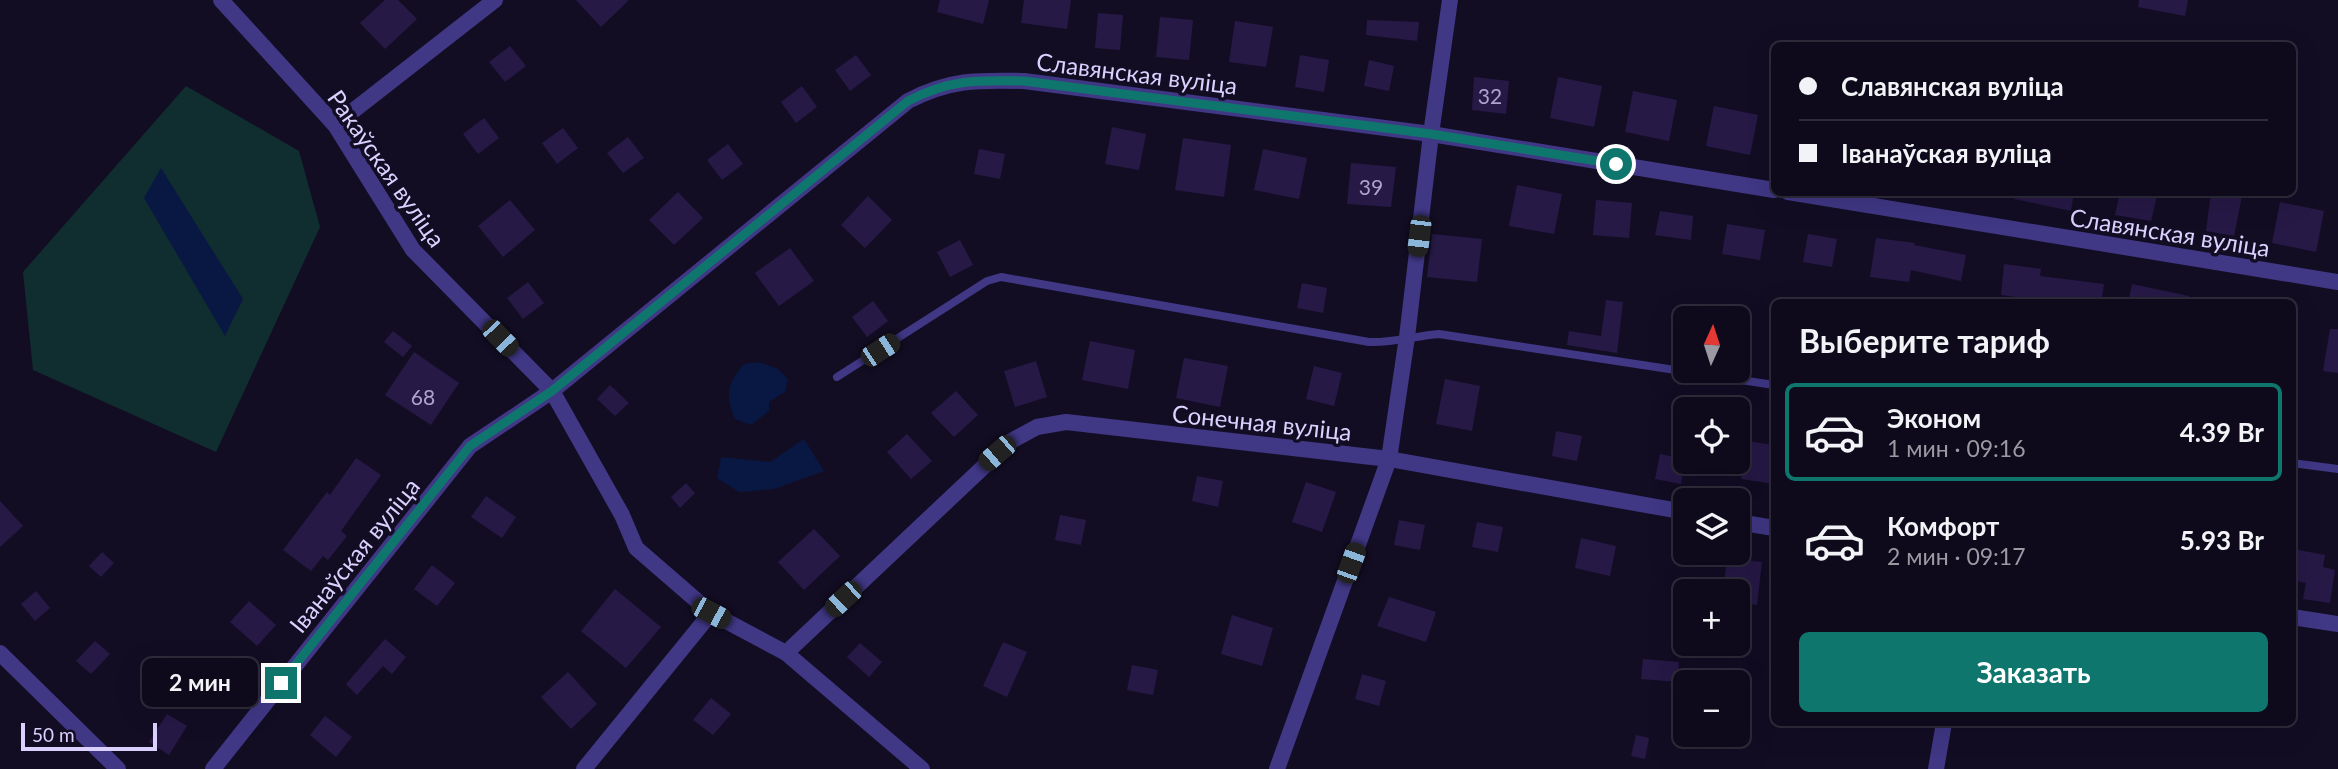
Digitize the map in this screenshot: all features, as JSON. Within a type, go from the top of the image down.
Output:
[{"type":"street","name":"Ракаўская вуліца","points":[[221,0],[335,125],[413,250],[552,391],[622,514],[636,548],[711,613],[786,653],[922,769]]},
{"type":"street","points":[[335,125],[495,0]]},
{"type":"street","points":[[1277,769],[1389,459],[1408,337],[1431,134],[1450,0]]},
{"type":"street","name":"Славянская вуліца","points":[[552,391],[908,101],[931,89],[951,83],[1024,81],[1431,134],[1771,190]]},
{"type":"street","name":"Славянская вуліца","points":[[1812,196],[2338,282]]},
{"type":"street","name":"Іванаўская вуліца","points":[[213,769],[470,446],[552,391]]},
{"type":"street","name":"Сонечная вуліца","points":[[786,653],[1011,441],[1037,427],[1066,422],[1389,459],[1673,510]]},
{"type":"street","points":[[1750,524],[1771,528]]},
{"type":"street","points":[[584,769],[711,613]]},
{"type":"street","points":[[2296,618],[2338,624]]},
{"type":"street","points":[[0,653],[118,769]]},
{"type":"street","points":[[1936,769],[1943,726]]},
{"type":"lane","points":[[837,377],[987,281],[1001,276],[1369,342],[1389,343],[1408,337],[1439,334],[1771,384]]},
{"type":"lane","points":[[2296,464],[2338,470]]},
{"type":"green space","points":[[186,86],[299,151],[320,227],[216,452],[33,370],[23,272]]},
{"type":"water","points":[[161,168],[243,299],[225,336],[144,198]]},
{"type":"water","points":[[759,362],[778,369],[788,379],[785,392],[769,402],[769,411],[751,425],[735,419],[729,390],[744,364]]},
{"type":"water","points":[[804,439],[824,471],[774,489],[739,492],[717,478],[721,457],[770,462]]},
{"type":"building","points":[[385,0],[398,0],[417,19],[385,49],[360,23]]},
{"type":"building","points":[[576,0],[629,0],[601,27]]},
{"type":"building","points":[[940,0],[989,0],[983,24],[937,12]]},
{"type":"building","points":[[1024,0],[1071,0],[1067,29],[1021,23]]},
{"type":"building","points":[[2139,0],[2188,0],[2185,16],[2138,7]]},
{"type":"building","points":[[1098,13],[1123,15],[1120,50],[1095,48]]},
{"type":"building","points":[[1160,17],[1193,20],[1189,60],[1156,57]]},
{"type":"building","points":[[1367,20],[1419,22],[1417,41],[1366,35]]},
{"type":"building","points":[[1235,21],[1273,27],[1266,67],[1229,62]]},
{"type":"building","points":[[510,46],[526,66],[505,82],[489,62]]},
{"type":"building","points":[[856,55],[871,75],[850,91],[835,70]]},
{"type":"building","points":[[1300,55],[1329,60],[1324,92],[1295,87]]},
{"type":"building","points":[[1369,60],[1394,66],[1389,91],[1364,86]]},
{"type":"building","points":[[1474,77],[1509,81],[1506,114],[1472,110]]},
{"type":"building","points":[[1558,77],[1602,86],[1594,127],[1550,118]]},
{"type":"building","points":[[802,86],[817,107],[796,123],[781,102]]},
{"type":"building","points":[[1633,91],[1677,100],[1669,141],[1625,132]]},
{"type":"building","points":[[1714,106],[1758,115],[1750,155],[1706,146]]},
{"type":"building","points":[[484,118],[499,138],[478,154],[463,134]]},
{"type":"building","points":[[1112,127],[1146,134],[1139,170],[1105,164]]},
{"type":"building","points":[[563,128],[578,148],[557,164],[542,143]]},
{"type":"building","points":[[628,137],[644,158],[623,173],[607,153]]},
{"type":"building","points":[[1183,138],[1231,145],[1224,197],[1175,190]]},
{"type":"building","points":[[728,144],[743,164],[722,180],[707,160]]},
{"type":"building","points":[[979,149],[1005,154],[1000,179],[974,174]]},
{"type":"building","points":[[1263,149],[1307,158],[1299,199],[1254,190]]},
{"type":"building","points":[[1351,163],[1396,167],[1391,207],[1347,204]]},
{"type":"building","points":[[1517,185],[1562,194],[1554,234],[1509,226]]},
{"type":"building","points":[[678,192],[703,218],[674,245],[649,220]]},
{"type":"building","points":[[868,196],[892,220],[865,248],[841,225]]},
{"type":"building","points":[[2014,196],[2073,196],[2071,211],[2014,199]]},
{"type":"building","points":[[2119,196],[2157,196],[2151,221],[2115,215]]},
{"type":"building","points":[[2210,196],[2242,196],[2234,236],[2206,231]]},
{"type":"building","points":[[510,200],[535,230],[503,257],[478,226]]},
{"type":"building","points":[[1596,200],[1632,203],[1629,238],[1593,235]]},
{"type":"building","points":[[2280,202],[2324,211],[2316,252],[2272,243]]},
{"type":"building","points":[[1660,211],[1693,216],[1691,240],[1655,235]]},
{"type":"building","points":[[1727,224],[1765,230],[1760,260],[1722,254]]},
{"type":"building","points":[[1432,234],[1482,239],[1477,282],[1427,277]]},
{"type":"building","points":[[1808,234],[1837,239],[1832,267],[1803,262]]},
{"type":"building","points":[[1876,238],[1915,243],[1914,245],[1966,255],[1961,281],[1911,270],[1909,282],[1870,277]]},
{"type":"building","points":[[960,240],[973,265],[950,277],[937,252]]},
{"type":"building","points":[[790,248],[814,281],[779,306],[755,273]]},
{"type":"building","points":[[2004,264],[2041,269],[2040,276],[2104,284],[2102,299],[2031,299],[2001,295]]},
{"type":"building","points":[[528,282],[544,303],[523,319],[507,298]]},
{"type":"building","points":[[1302,283],[1327,288],[1323,313],[1297,308]]},
{"type":"building","points":[[2132,284],[2189,296],[2189,299],[2129,299]]},
{"type":"building","points":[[1606,300],[1623,302],[1617,353],[1567,345],[1569,331],[1601,336]]},
{"type":"building","points":[[873,301],[888,321],[867,337],[852,317]]},
{"type":"building","points":[[2330,329],[2338,329],[2338,373],[2323,371]]},
{"type":"building","points":[[393,331],[412,346],[403,357],[384,342]]},
{"type":"building","points":[[1090,341],[1135,350],[1128,389],[1082,380]]},
{"type":"building","points":[[414,352],[459,383],[431,425],[385,395]]},
{"type":"building","points":[[1184,358],[1228,366],[1220,407],[1176,398]]},
{"type":"building","points":[[1036,361],[1047,397],[1015,407],[1004,371]]},
{"type":"building","points":[[1314,366],[1342,373],[1334,406],[1306,399]]},
{"type":"building","points":[[1445,379],[1480,386],[1472,431],[1436,424]]},
{"type":"building","points":[[610,385],[629,403],[615,416],[597,399]]},
{"type":"building","points":[[956,391],[978,415],[954,437],[931,413]]},
{"type":"building","points":[[1556,431],[1582,436],[1577,461],[1552,456]]},
{"type":"building","points":[[907,434],[932,461],[911,479],[887,452]]},
{"type":"building","points":[[1750,441],[1771,445],[1771,484],[1741,479],[1742,474],[1750,474]]},
{"type":"building","points":[[1660,454],[1673,457],[1673,474],[1683,474],[1681,484],[1655,479]]},
{"type":"building","points":[[356,458],[381,475],[341,531],[347,536],[328,560],[323,556],[311,571],[283,550],[327,492],[330,495]]},
{"type":"building","points":[[1197,476],[1223,481],[1218,507],[1192,501]]},
{"type":"building","points":[[1306,482],[1336,492],[1322,532],[1292,522]]},
{"type":"building","points":[[686,483],[695,493],[680,508],[671,497]]},
{"type":"building","points":[[486,496],[516,517],[502,538],[471,517]]},
{"type":"building","points":[[0,501],[23,526],[0,547]]},
{"type":"building","points":[[1060,515],[1086,520],[1081,545],[1055,540]]},
{"type":"building","points":[[1399,520],[1425,525],[1420,550],[1394,545]]},
{"type":"building","points":[[1477,522],[1503,527],[1498,552],[1472,547]]},
{"type":"building","points":[[814,529],[840,556],[804,590],[778,562]]},
{"type":"building","points":[[1581,538],[1616,546],[1610,576],[1575,568]]},
{"type":"building","points":[[2296,549],[2325,555],[2323,567],[2335,570],[2330,603],[2303,599],[2306,583],[2296,581]]},
{"type":"building","points":[[102,552],[114,563],[101,577],[89,566]]},
{"type":"building","points":[[1750,561],[1762,562],[1757,605],[1750,604],[1750,579],[1725,579],[1726,565],[1750,565]]},
{"type":"building","points":[[432,565],[455,583],[437,606],[414,589]]},
{"type":"building","points":[[615,589],[661,627],[626,668],[581,631]]},
{"type":"building","points":[[36,591],[50,608],[35,621],[21,604]]},
{"type":"building","points":[[1389,597],[1436,612],[1426,642],[1377,626]]},
{"type":"building","points":[[249,601],[276,625],[257,646],[230,622]]},
{"type":"building","points":[[1232,615],[1273,628],[1262,666],[1221,654]]},
{"type":"building","points":[[385,639],[406,657],[392,674],[383,666],[357,695],[346,684]]},
{"type":"building","points":[[95,641],[110,654],[91,674],[76,661]]},
{"type":"building","points":[[1003,642],[1027,652],[1007,697],[983,686]]},
{"type":"building","points":[[860,643],[882,662],[869,677],[847,657]]},
{"type":"building","points":[[1643,659],[1679,662],[1679,670],[1673,670],[1673,682],[1641,679]]},
{"type":"building","points":[[1132,665],[1158,670],[1153,695],[1127,690]]},
{"type":"building","points":[[568,672],[597,704],[571,729],[541,697]]},
{"type":"building","points":[[1362,674],[1386,681],[1379,706],[1355,699]]},
{"type":"building","points":[[711,698],[731,714],[713,735],[693,720]]},
{"type":"building","points":[[167,714],[187,726],[169,755],[149,742]]},
{"type":"building","points":[[325,716],[352,737],[336,757],[310,735]]},
{"type":"building","points":[[1636,735],[1649,738],[1645,759],[1631,756]]},
{"type":"route","points":[[281,683],[470,446],[552,391],[908,101],[931,89],[951,83],[1024,81],[1431,134],[1616,164]]}]
